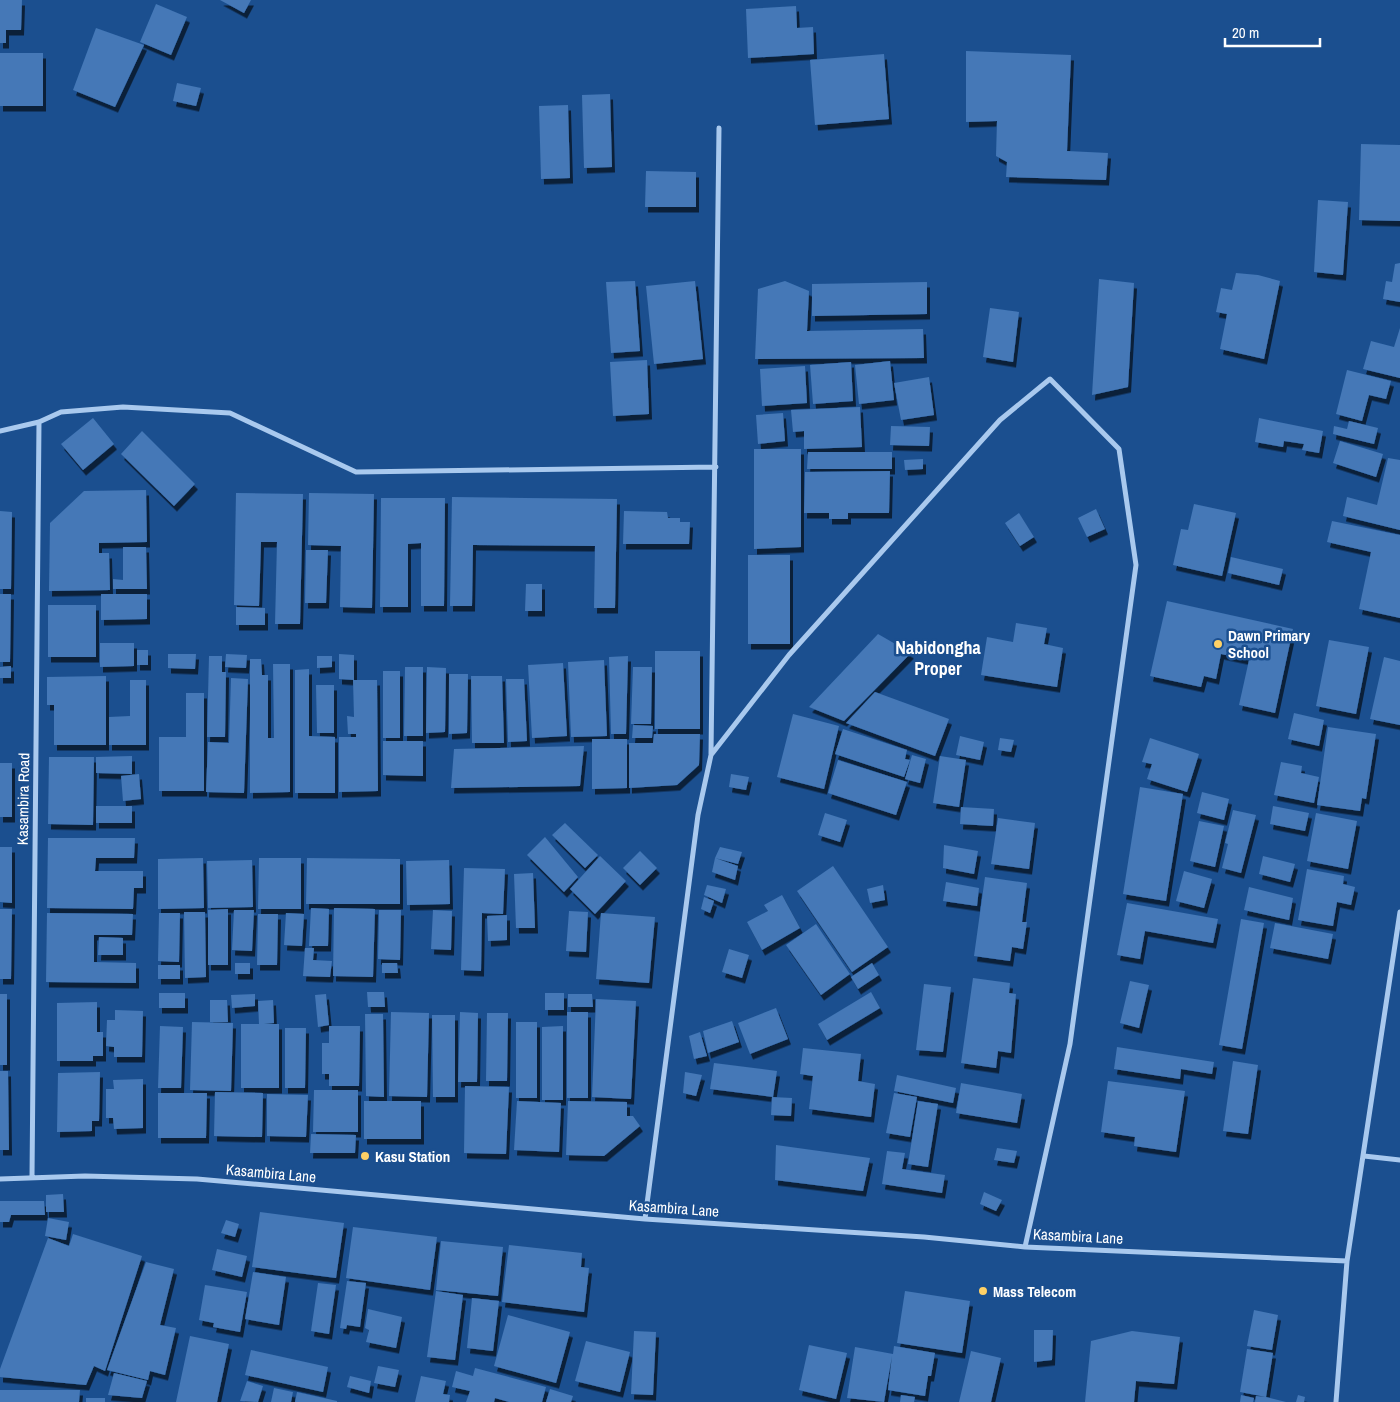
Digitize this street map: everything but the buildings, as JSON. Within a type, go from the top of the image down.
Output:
[{"type":"street","points":[[645,1219],[698,816],[711,755],[719,128]]},
{"type":"street","points":[[711,755],[790,655],[1000,420],[1050,379],[1119,449],[1136,565],[1103,817],[1070,1044],[1025,1247]]},
{"type":"street","points":[[0,431],[39,422],[61,412],[123,407],[230,413],[356,472],[716,467]]},
{"type":"street","name":"Kasambira Road","points":[[32,1177],[39,422]]},
{"type":"street","points":[[1336,1402],[1347,1261],[1400,912]]},
{"type":"street","points":[[1364,1156],[1400,1160]]},
{"type":"street","name":"Kasambira Lane","points":[[0,1179],[85,1176],[198,1179],[645,1219],[924,1237],[1025,1247],[1347,1261]]},
{"type":"place","name":"Dawn Primary School","points":[[1218,644]]},
{"type":"place","name":"Kasu Station","points":[[365,1156]]},
{"type":"place","name":"Mass Telecom","points":[[983,1291]]},
{"type":"district","name":"Nabidongha Proper","points":[[938,658]]}]
